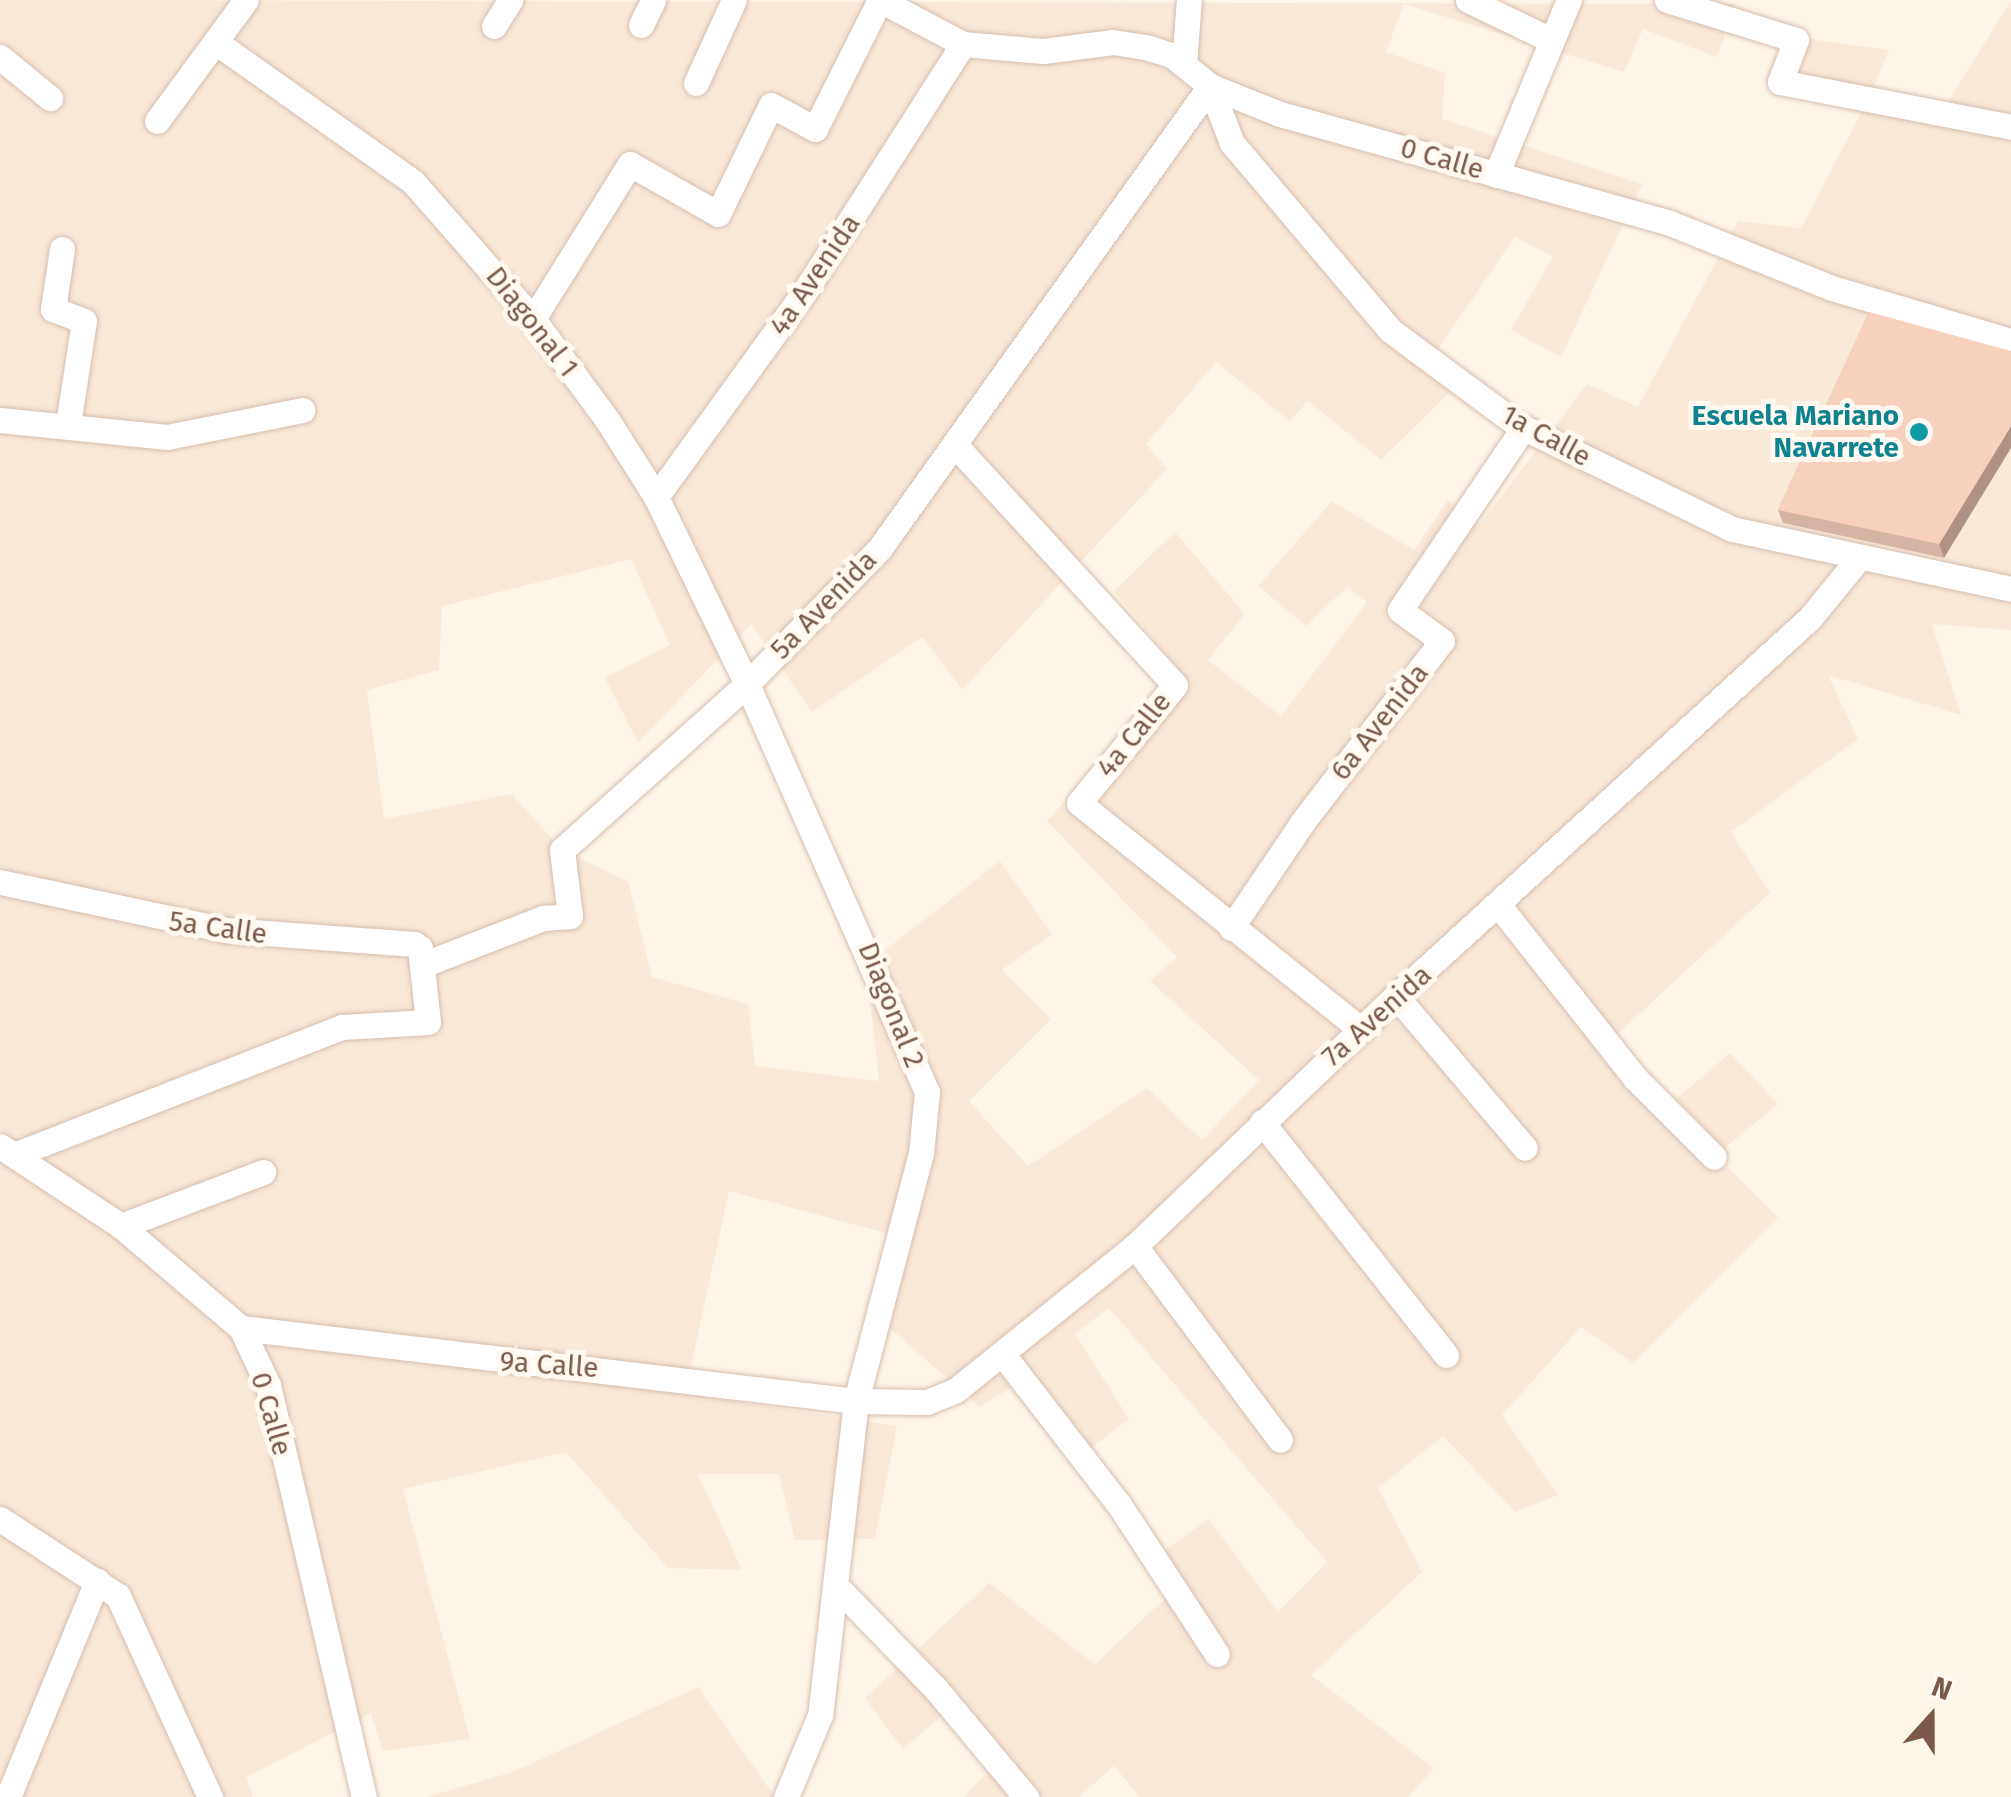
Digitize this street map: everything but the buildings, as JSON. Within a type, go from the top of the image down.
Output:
[{"type":"street","points":[[156,121],[218,43],[246,0]]},
{"type":"street","points":[[494,26],[510,0]]},
{"type":"street","points":[[641,25],[653,0]]},
{"type":"street","points":[[696,83],[734,0]]},
{"type":"street","points":[[533,319],[630,164],[718,214],[771,105],[815,129],[880,0]]},
{"type":"street","name":"0 Calle","points":[[880,0],[963,44],[1043,51],[1114,42],[1184,63],[1210,86],[1280,114],[1670,223],[1832,288],[2011,341]]},
{"type":"street","points":[[1184,63],[1189,0]]},
{"type":"street","points":[[1468,0],[1551,40]]},
{"type":"street","points":[[1496,174],[1570,0]]},
{"type":"street","points":[[1675,1],[1796,40],[1780,82],[2011,127]]},
{"type":"street","name":"Diagonal 1","points":[[218,43],[394,164],[533,319],[656,498],[747,684]]},
{"type":"street","name":"4a Avenida","points":[[656,498],[803,294],[963,44]]},
{"type":"street","points":[[0,57],[50,98]]},
{"type":"street","name":"1a Calle","points":[[1210,86],[1232,144],[1391,331],[1523,428],[1732,529],[2011,589]]},
{"type":"street","name":"5a Avenida","points":[[422,965],[543,918],[570,916],[562,850],[747,684],[880,548],[1210,86]]},
{"type":"street","points":[[62,249],[54,309],[84,321],[68,424]]},
{"type":"street","points":[[0,420],[186,436],[302,410]]},
{"type":"street","name":"6a Avenida","points":[[1231,928],[1304,820],[1442,641],[1400,610],[1523,428]]},
{"type":"street","name":"4a Calle","points":[[956,446],[1175,685],[1079,803],[1361,1030]]},
{"type":"street","name":"7a Avenida","points":[[856,1401],[927,1402],[1004,1356],[1135,1246],[1396,996],[1500,907],[1810,618],[1860,557]]},
{"type":"street","name":"Diagonal 2","points":[[747,684],[927,1092],[922,1153],[856,1401],[839,1588],[820,1715],[786,1797]]},
{"type":"street","name":"5a Calle","points":[[0,882],[225,930],[414,944],[422,965]]},
{"type":"street","points":[[1500,907],[1636,1078],[1714,1157]]},
{"type":"street","points":[[9,1150],[342,1028],[423,1027],[422,965]]},
{"type":"street","points":[[1396,996],[1525,1148]]},
{"type":"street","points":[[1262,1122],[1446,1355]]},
{"type":"street","name":"0 Calle","points":[[9,1150],[120,1226],[241,1328],[268,1385],[364,1797]]},
{"type":"street","points":[[120,1226],[263,1172]]},
{"type":"street","points":[[1135,1246],[1280,1440]]},
{"type":"street","name":"9a Calle","points":[[241,1328],[856,1401]]},
{"type":"street","points":[[1004,1356],[1120,1506],[1217,1654]]},
{"type":"street","points":[[0,1519],[118,1596],[210,1797]]},
{"type":"street","points":[[8,1797],[97,1581]]},
{"type":"street","points":[[839,1588],[936,1689],[1026,1797]]},
{"type":"shaded area","points":[[0,0],[1735,4],[1717,57],[1643,29],[1624,72],[1404,4],[1386,52],[1445,73],[1442,119],[1642,184],[1561,357],[1511,330],[1553,256],[1515,237],[1427,365],[1451,391],[1381,460],[1308,401],[1290,421],[1216,362],[1146,444],[1167,469],[962,690],[922,637],[812,712],[751,624],[638,743],[605,678],[670,645],[631,559],[442,606],[439,670],[367,690],[384,819],[512,794],[562,850],[628,881],[652,977],[748,1004],[755,1066],[879,1081],[866,965],[1000,861],[1052,934],[1002,970],[1051,1019],[969,1101],[1028,1166],[1147,1088],[1202,1140],[1259,1080],[1150,981],[1177,957],[1047,821],[1181,672],[1114,591],[1175,532],[1245,614],[1208,660],[1281,716],[1367,602],[1347,587],[1306,626],[1258,586],[1332,501],[1414,550],[1448,500],[1480,524],[1587,384],[1638,407],[1738,221],[1801,228],[1861,113],[1786,91],[1801,38],[1889,50],[1863,112],[1942,112],[2011,0],[2011,630],[1932,624],[1961,715],[1828,675],[1858,739],[1731,832],[1770,893],[1609,1042],[1663,1110],[1730,1053],[1778,1104],[1716,1155],[1778,1217],[1633,1363],[1581,1327],[1502,1415],[1558,1495],[1515,1512],[1443,1436],[1378,1488],[1422,1572],[1311,1675],[1434,1768],[1408,1797],[1140,1797],[1114,1766],[1079,1797],[964,1797],[989,1770],[945,1713],[903,1749],[865,1698],[989,1583],[1095,1664],[1174,1590],[1149,1561],[1209,1519],[1278,1612],[1327,1562],[1109,1308],[1075,1334],[1129,1419],[1090,1449],[1020,1382],[979,1407],[873,1313],[893,1235],[729,1191],[685,1394],[897,1426],[875,1539],[795,1540],[779,1474],[698,1474],[742,1570],[668,1568],[566,1452],[403,1489],[470,1739],[383,1751],[371,1713],[246,1777],[253,1797],[0,1797]]},
{"type":"shaded area","points":[[698,1687],[775,1797],[426,1797],[513,1772]]},
{"type":"place","name":"Escuela Mariano Navarrete","points":[[1919,432]]}]
